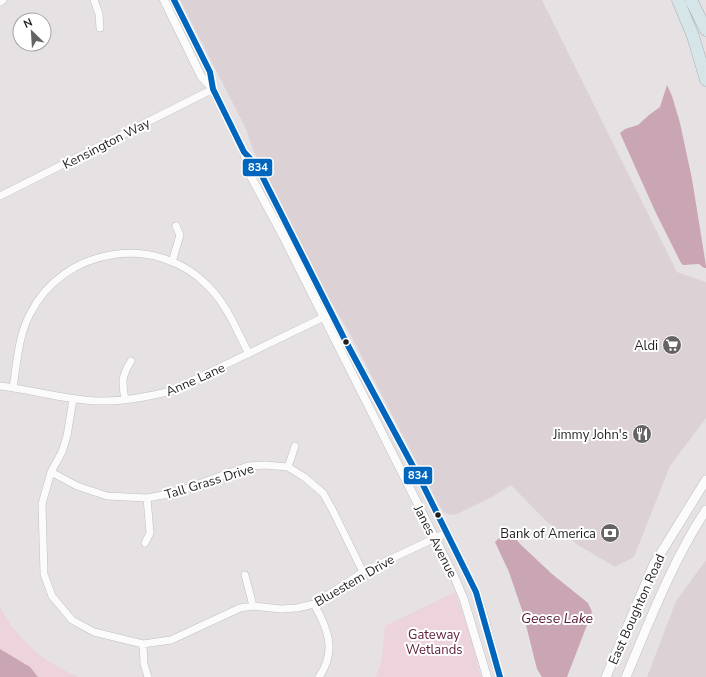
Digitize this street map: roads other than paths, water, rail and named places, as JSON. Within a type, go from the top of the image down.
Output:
[{"type":"highway","points":[[678,0],[693,36],[706,80]]},
{"type":"highway","points":[[691,0],[706,30]]},
{"type":"main road","name":"East Boughton Road","points":[[606,677],[654,564],[706,480]]},
{"type":"main road","name":"East Boughton Road","points":[[626,677],[670,574],[690,534],[706,510]]},
{"type":"street","points":[[94,0],[99,14],[100,28]]},
{"type":"street","name":"Janes Avenue","points":[[164,0],[201,76],[212,89],[244,152],[248,171],[454,576],[464,600],[488,677]]},
{"type":"street","name":"Janes Avenue","points":[[174,0],[210,72],[212,89]]},
{"type":"street","name":"Kensington Way","points":[[0,196],[212,89]]},
{"type":"street","name":"Janes Avenue","points":[[244,152],[257,166],[423,486],[476,592],[500,677]]},
{"type":"street","points":[[172,262],[180,235],[176,226]]},
{"type":"street","points":[[13,388],[19,344],[23,328],[30,313],[50,286],[66,273],[82,264],[105,256],[122,253],[149,255],[172,262],[192,272],[210,287],[230,317],[249,354]]},
{"type":"street","name":"Anne Lane","points":[[0,386],[73,399],[98,401],[148,397],[171,391],[332,313]]},
{"type":"street","points":[[125,400],[122,382],[125,370],[131,361]]},
{"type":"street","name":"Bluestem Drive","points":[[73,399],[67,436],[62,452],[51,472],[42,504],[44,574],[52,596],[72,620],[94,632],[143,644],[171,640],[240,608],[253,606],[281,609],[297,608],[314,604],[363,572],[446,533]]},
{"type":"street","points":[[288,467],[295,446]]},
{"type":"street","name":"Tall Grass Drive","points":[[51,472],[77,486],[107,496],[147,498],[174,493],[248,466],[265,465],[288,467],[304,477],[323,493],[329,502],[363,572]]},
{"type":"street","points":[[144,543],[150,533],[147,498]]},
{"type":"street","points":[[245,575],[253,606]]},
{"type":"street","points":[[314,604],[328,632],[329,644],[328,659],[319,677]]},
{"type":"street","points":[[143,644],[144,664],[148,677]]},
{"type":"water","points":[[667,85],[680,123],[692,179],[706,268],[699,264],[683,265],[681,263],[655,211],[620,133],[625,129],[638,125],[660,107]]},
{"type":"water","name":"Geese Lake","points":[[510,533],[552,574],[588,603],[592,612],[567,677],[542,677],[537,669],[523,613],[509,572],[495,542],[499,538]]},
{"type":"water","points":[[0,649],[30,667],[38,677],[0,677]]},
{"type":"place","name":"Aldi","points":[[672,345]]},
{"type":"place","name":"Jimmy John's","points":[[642,434]]},
{"type":"place","name":"Bank of America","points":[[610,533]]},
{"type":"park label","name":"Gateway Wetlands","points":[[434,642]]}]
